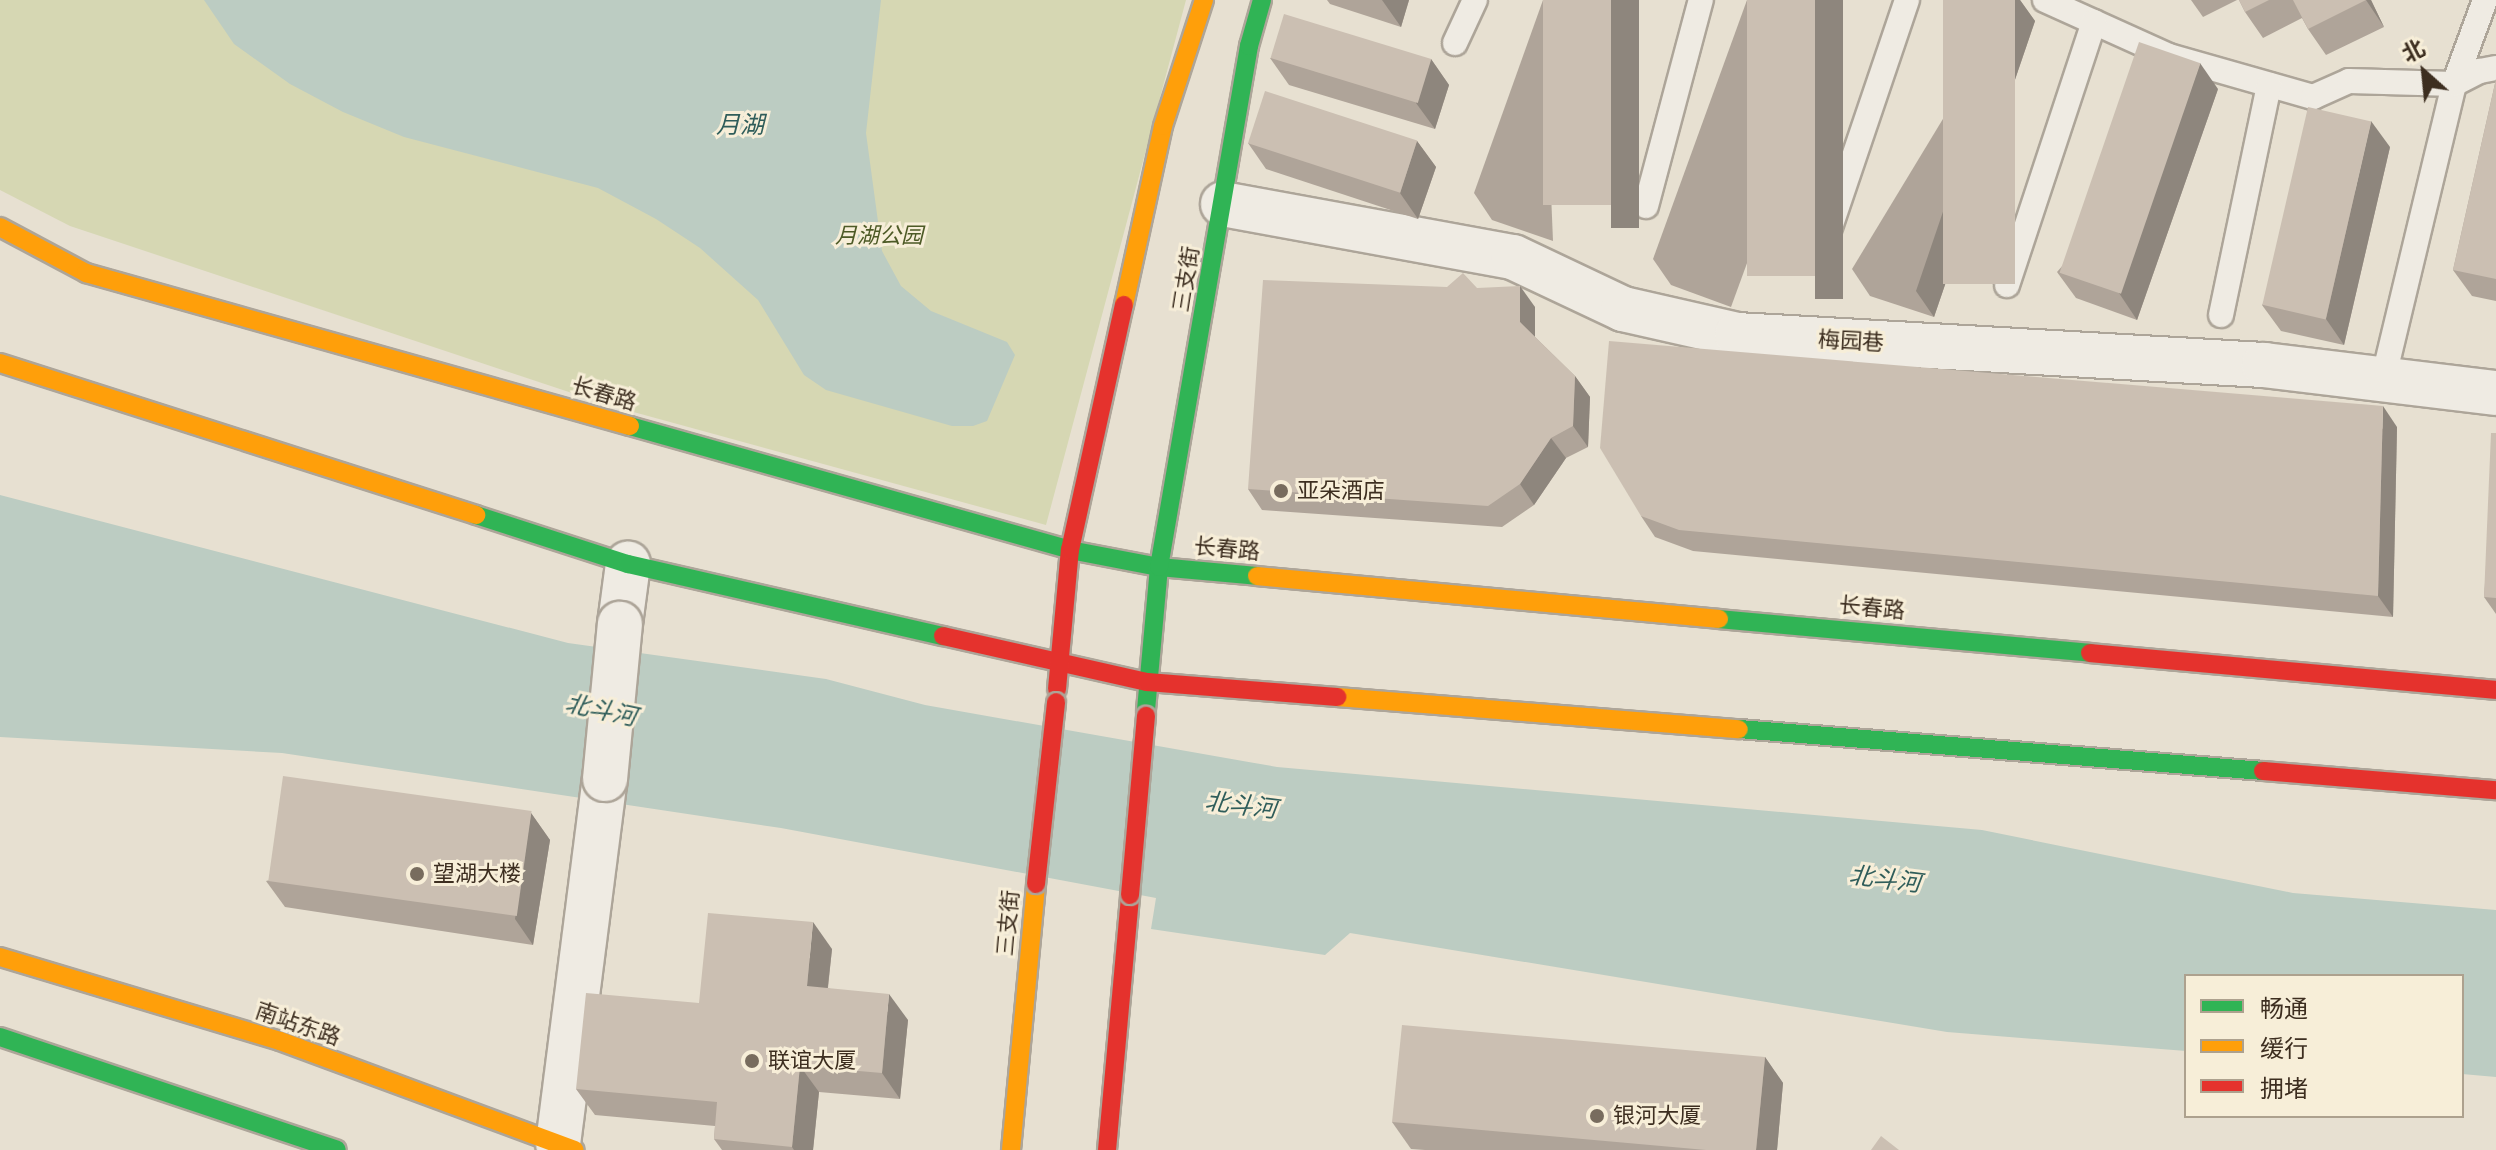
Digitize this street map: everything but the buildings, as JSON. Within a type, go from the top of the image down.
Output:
[{"type":"main road","points":[[1070,550],[1163,126],[1204,0]]},
{"type":"main road","name":"三支街","points":[[1107,1150],[1159,567],[1249,46],[1262,0]]},
{"type":"main road","name":"长春路","points":[[0,227],[86,273],[1070,550],[1159,567],[2496,690]]},
{"type":"main road","points":[[0,363],[628,564],[1147,682],[2496,790]]},
{"type":"main road","name":"三支街","points":[[1011,1150],[1070,550]]},
{"type":"main road","name":"南站东路","points":[[0,957],[280,1041],[563,1148]]},
{"type":"main road","points":[[0,1037],[337,1150]]},
{"type":"street","name":"梅园巷","points":[[1223,204],[1513,257],[1623,309],[1737,335],[2264,365],[2496,393]]},
{"type":"street","points":[[563,1148],[628,564]]},
{"type":"lane","points":[[1455,43],[1475,0]]},
{"type":"lane","points":[[1646,206],[1701,0]]},
{"type":"lane","points":[[1820,257],[1907,0]]},
{"type":"lane","points":[[2045,0],[2169,56],[2313,97],[2349,81],[2454,84],[2480,71],[2496,68]]},
{"type":"lane","points":[[2383,380],[2454,84],[2485,0]]},
{"type":"lane","points":[[2007,285],[2094,22]]},
{"type":"lane","points":[[2221,315],[2269,85]]},
{"type":"green space","name":"月湖公园","points":[[0,0],[1186,0],[1046,525],[608,405],[70,226],[0,190]]},
{"type":"water","name":"月湖","points":[[204,0],[881,0],[866,133],[882,251],[901,286],[931,311],[1007,342],[1015,355],[987,421],[973,426],[952,426],[826,390],[804,375],[758,300],[700,248],[656,219],[598,188],[404,137],[343,112],[290,84],[234,44]]},
{"type":"water","name":"北斗河","points":[[0,495],[568,643],[826,679],[925,705],[1277,767],[1982,830],[2293,893],[2496,910],[2496,1077],[2464,1074],[2464,974],[2184,974],[2184,1051],[1947,1032],[1350,933],[1325,955],[1151,929],[1156,898],[781,828],[282,753],[0,737]]},
{"type":"traffic: fast","points":[[1146,710],[1159,567],[1249,46],[1262,0]]},
{"type":"traffic: fast","points":[[630,426],[1070,550],[1159,567],[1257,576]]},
{"type":"traffic: fast","points":[[476,515],[628,564],[943,636]]},
{"type":"traffic: fast","points":[[1719,619],[2090,653]]},
{"type":"traffic: fast","points":[[1739,729],[2263,771]]},
{"type":"traffic: fast","points":[[0,1037],[337,1150]]},
{"type":"traffic: slow","points":[[1124,305],[1163,126],[1204,0]]},
{"type":"traffic: slow","points":[[0,227],[86,273],[630,426]]},
{"type":"traffic: slow","points":[[0,363],[476,515]]},
{"type":"traffic: slow","points":[[1257,576],[1719,619]]},
{"type":"traffic: slow","points":[[1337,697],[1739,729]]},
{"type":"traffic: slow","points":[[1011,1150],[1036,884]]},
{"type":"traffic: slow","points":[[0,957],[280,1041],[575,1150]]},
{"type":"traffic: jam","points":[[1057,689],[1070,550],[1124,305]]},
{"type":"traffic: jam","points":[[943,636],[1147,682],[1337,697]]},
{"type":"traffic: jam","points":[[2090,653],[2496,690]]},
{"type":"traffic: jam","points":[[1036,884],[1056,702]]},
{"type":"traffic: jam","points":[[1130,895],[1146,716]]},
{"type":"traffic: jam","points":[[2263,771],[2496,790]]},
{"type":"traffic: jam","points":[[1107,1150],[1130,895]]},
{"type":"place","name":"亚朵酒店","points":[[1281,491]]},
{"type":"place","name":"望湖大楼","points":[[417,874]]},
{"type":"place","name":"联谊大厦","points":[[752,1061]]},
{"type":"place","name":"银河大厦","points":[[1597,1116]]}]
